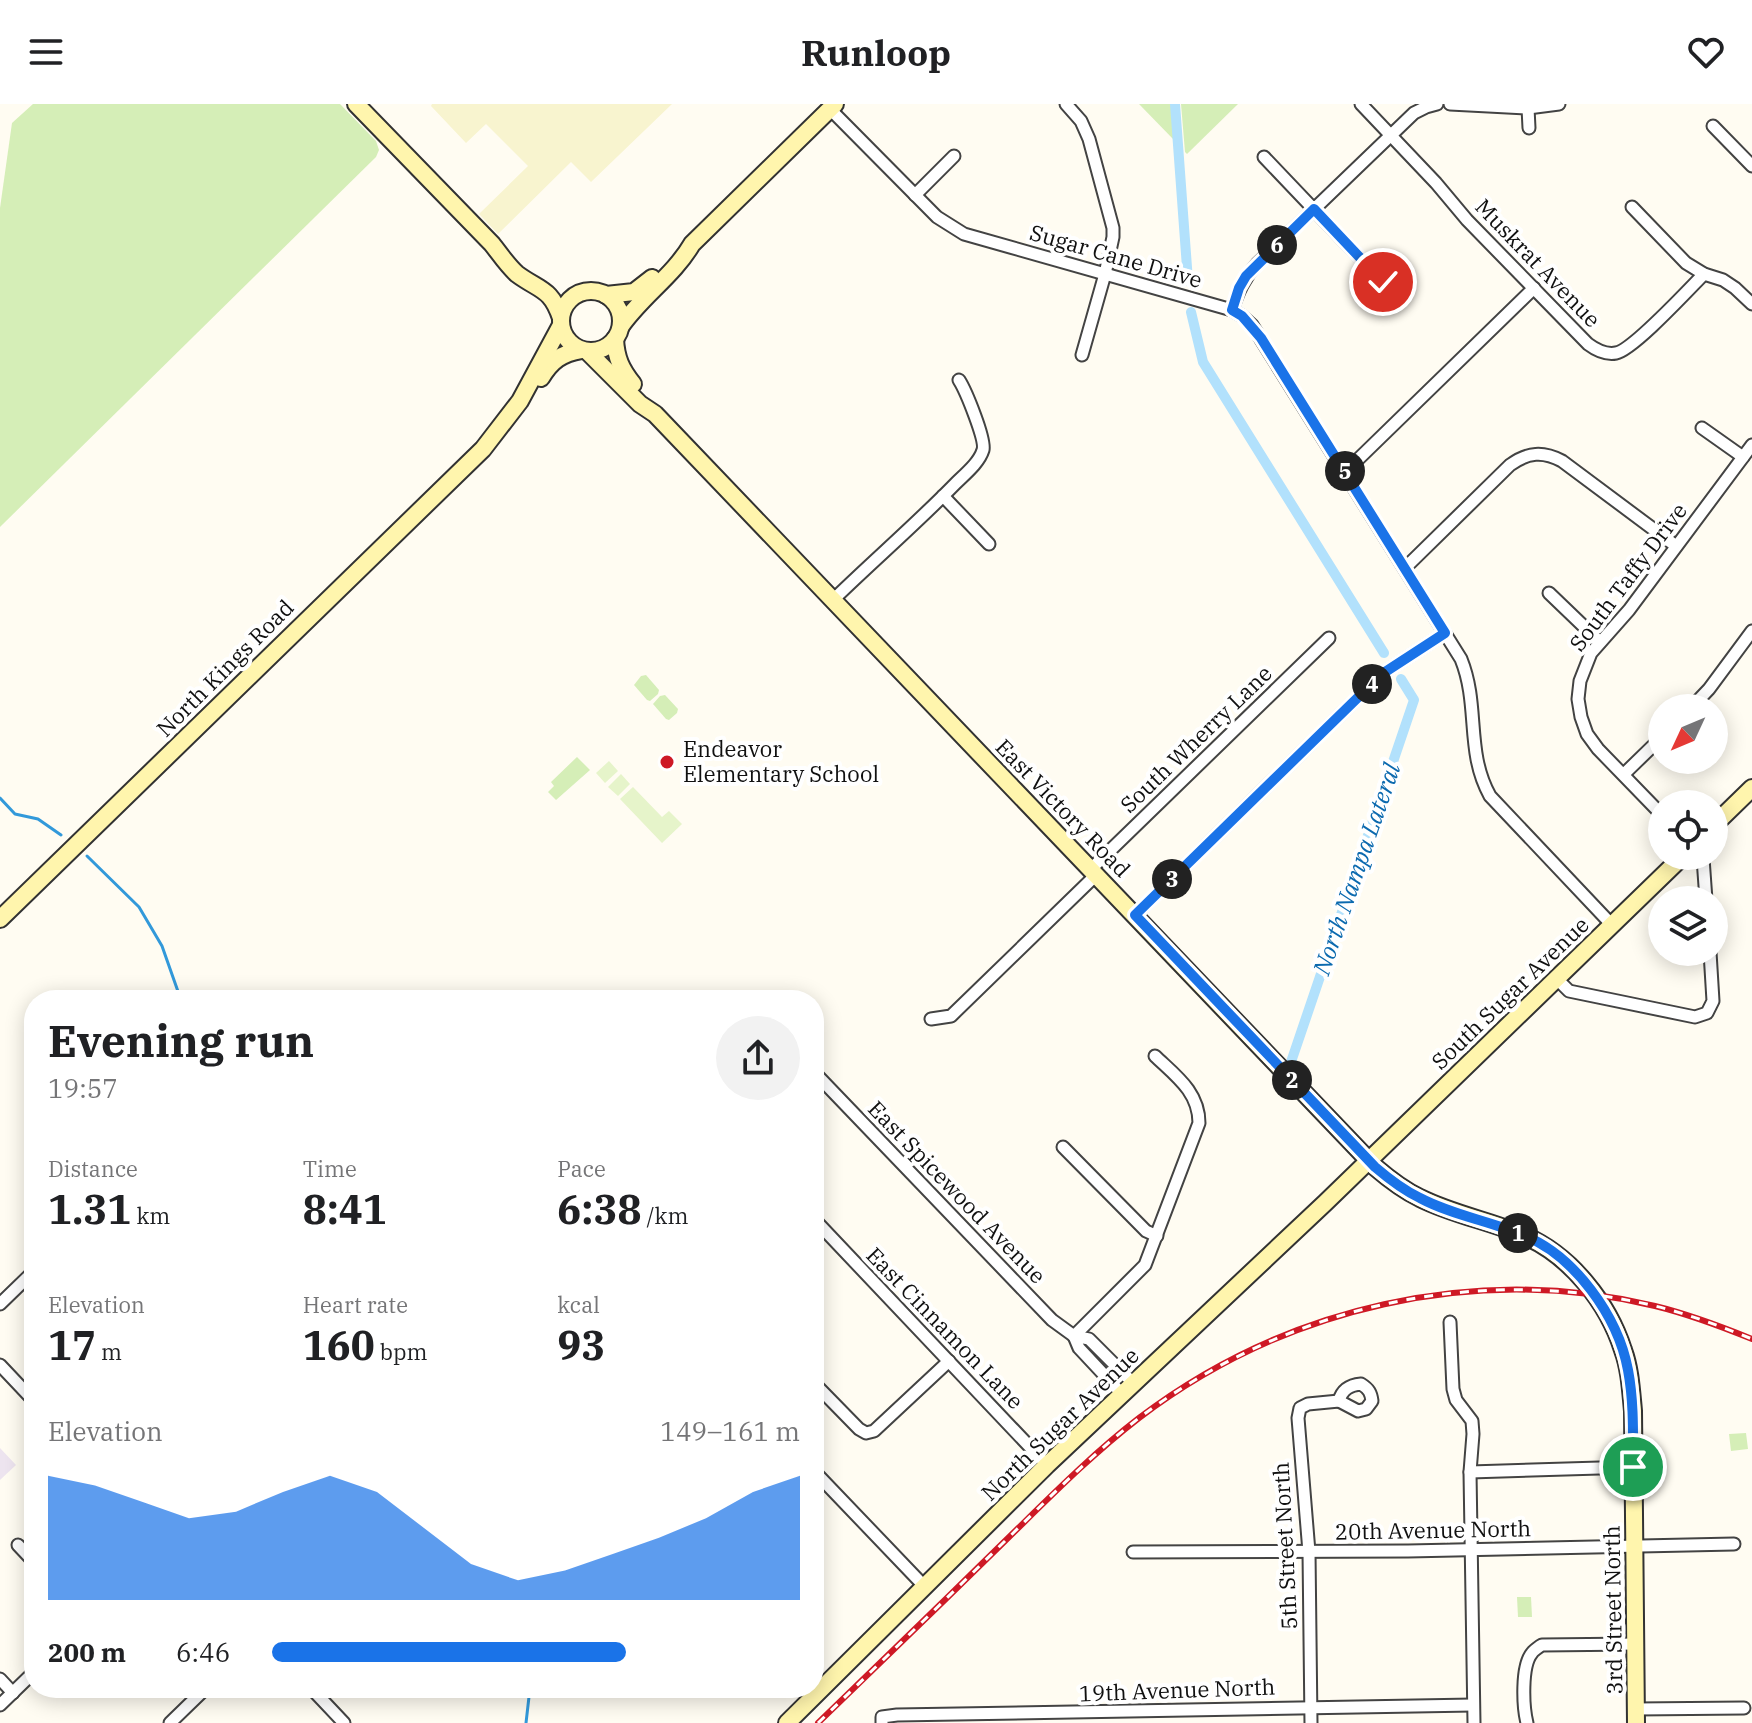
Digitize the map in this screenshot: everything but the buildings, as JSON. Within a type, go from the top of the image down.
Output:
[{"type":"street","points":[[356,104],[492,244],[516,273],[550,295],[557,305],[568,340],[584,350],[603,349],[636,306],[683,259],[692,244],[832,106]]},
{"type":"street","points":[[1066,104],[1081,121],[1089,139],[1111,217],[1113,237],[1082,355]]},
{"type":"street","name":"Muskrat Avenue","points":[[1361,104],[1467,220],[1588,344],[1604,353],[1614,354],[1632,345],[1704,274]]},
{"type":"street","points":[[1232,310],[1246,276],[1414,113],[1437,104]]},
{"type":"street","points":[[1450,104],[1528,108],[1559,104]]},
{"type":"street","name":"Sugar Cane Drive","points":[[832,106],[937,217],[964,234],[1232,310],[1242,316],[1261,338],[1461,659],[1468,676],[1477,767],[1490,796],[1612,925]]},
{"type":"street","points":[[1528,108],[1529,128]]},
{"type":"street","points":[[1713,126],[1752,166]]},
{"type":"street","points":[[915,195],[954,156]]},
{"type":"street","points":[[1264,157],[1383,282]]},
{"type":"street","points":[[1632,207],[1686,263],[1704,274],[1723,280],[1752,304]]},
{"type":"street","points":[[492,244],[536,277],[580,293]]},
{"type":"street","points":[[561,322],[567,303],[580,293],[589,291],[606,295],[640,289],[677,252],[692,244]]},
{"type":"street","points":[[1345,472],[1534,288]]},
{"type":"street","points":[[606,295],[613,301],[621,318],[618,332]]},
{"type":"street","name":"North Kings Road","points":[[0,919],[483,449],[520,401],[561,322]]},
{"type":"street","name":"East Victory Road","points":[[618,332],[618,362],[646,397],[655,414]]},
{"type":"street","name":"North Kings Road","points":[[483,449],[500,437],[518,417],[553,361],[565,354],[584,350]]},
{"type":"street","name":"East Victory Road","points":[[584,350],[640,404],[655,414],[1369,1161],[1395,1184],[1421,1199],[1526,1236],[1555,1254],[1580,1276],[1604,1310]]},
{"type":"street","points":[[833,600],[978,460],[984,441],[966,390],[959,380]]},
{"type":"street","points":[[1702,428],[1743,457]]},
{"type":"street","name":"South Taffy Drive","points":[[1648,800],[1587,734],[1578,699],[1580,681],[1586,662],[1600,642],[1629,610],[1752,445]]},
{"type":"street","points":[[1405,568],[1510,465],[1521,457],[1540,453],[1562,461],[1676,546]]},
{"type":"street","points":[[943,496],[989,544]]},
{"type":"street","points":[[1549,593],[1600,642]]},
{"type":"street","points":[[1704,694],[1752,631]]},
{"type":"street","points":[[1135,915],[1382,674],[1445,633]]},
{"type":"street","name":"South Wherry Lane","points":[[931,1019],[951,1016],[1329,638]]},
{"type":"street","points":[[1624,774],[1648,751]]},
{"type":"street","points":[[1728,811],[1752,788]]},
{"type":"street","name":"South Sugar Avenue","points":[[1369,1161],[1669,870]]},
{"type":"street","points":[[1557,979],[1569,991],[1695,1017],[1707,1013],[1713,1001],[1711,966]]},
{"type":"street","points":[[1074,1336],[1145,1265],[1199,1123],[1194,1097],[1155,1056]]},
{"type":"street","name":"East Spicewood Avenue","points":[[824,1082],[1052,1320],[1074,1336],[1089,1339],[1127,1388]]},
{"type":"street","points":[[1063,1147],[1146,1231],[1157,1236]]},
{"type":"street","name":"North Sugar Avenue","points":[[824,1687],[1047,1465],[1369,1161]]},
{"type":"street","name":"East Cinnamon Lane","points":[[824,1230],[1047,1465]]},
{"type":"street","points":[[0,1304],[24,1281]]},
{"type":"street","name":"3rd Street North","points":[[1604,1310],[1619,1339],[1628,1368],[1633,1411],[1636,1716]]},
{"type":"street","points":[[1450,1322],[1453,1389],[1456,1400],[1472,1421],[1473,1434],[1470,1472],[1474,1723]]},
{"type":"street","points":[[824,1393],[859,1429],[866,1433],[874,1431],[949,1361]]},
{"type":"street","points":[[0,1365],[24,1390]]},
{"type":"street","name":"5th Street North","points":[[1311,1723],[1309,1552],[1298,1418],[1300,1408],[1308,1404],[1339,1401]]},
{"type":"street","points":[[1470,1472],[1633,1467]]},
{"type":"street","points":[[824,1481],[925,1587]]},
{"type":"street","name":"20th Avenue North","points":[[1133,1552],[1471,1550],[1734,1544]]},
{"type":"street","points":[[18,1545],[24,1551]]},
{"type":"street","points":[[1527,1723],[1524,1709],[1526,1672],[1532,1652],[1542,1645],[1635,1644]]},
{"type":"street","points":[[0,1679],[13,1693]]},
{"type":"street","points":[[0,1705],[24,1682]]},
{"type":"street","points":[[170,1723],[196,1698]]},
{"type":"street","points":[[320,1698],[344,1723]]},
{"type":"street","name":"North Sugar Avenue","points":[[787,1723],[812,1698]]},
{"type":"street","name":"19th Avenue North","points":[[882,1720],[897,1715],[1161,1717],[1311,1706],[1473,1705]]},
{"type":"street","points":[[1636,1716],[1744,1708]]},
{"type":"shaded area","points":[[432,104],[672,104],[591,182],[571,162],[498,234],[479,214],[528,166],[486,124],[466,143]]},
{"type":"shaded area","points":[[0,1448],[16,1465],[0,1480]]},
{"type":"green space","points":[[33,104],[340,104],[376,141],[379,150],[376,157],[0,527],[0,208],[12,123]]},
{"type":"green space","points":[[1139,104],[1171,104],[1174,140]]},
{"type":"green space","points":[[1181,104],[1238,104],[1187,154]]},
{"type":"green space","points":[[646,675],[659,690],[650,701],[634,685],[641,676]]},
{"type":"green space","points":[[665,695],[678,709],[669,720],[653,704]]},
{"type":"green space","points":[[577,757],[590,770],[556,800],[548,792],[554,786],[551,782]]},
{"type":"green space","points":[[609,761],[618,771],[605,783],[596,773]]},
{"type":"green space","points":[[621,774],[630,784],[618,796],[608,787]]},
{"type":"green space","points":[[633,787],[662,817],[669,811],[682,824],[662,843],[620,799]]},
{"type":"green space","points":[[1746,1433],[1748,1449],[1731,1451],[1729,1434]]},
{"type":"green space","points":[[1517,1597],[1531,1597],[1532,1617],[1518,1617]]},
{"type":"waterway","name":"North Nampa Lateral","points":[[1175,104],[1188,281]]},
{"type":"waterway","name":"North Nampa Lateral","points":[[1191,312],[1203,362],[1384,653]]},
{"type":"waterway","name":"North Nampa Lateral","points":[[1291,1062],[1414,700],[1401,679]]},
{"type":"waterway","points":[[0,798],[15,814],[38,819],[61,835]]},
{"type":"waterway","points":[[87,856],[139,907],[162,946],[177,990]]},
{"type":"waterway","name":"North Nampa Lateral","points":[[1281,1089],[1284,1081]]},
{"type":"waterway","points":[[526,1723],[529,1698]]},
{"type":"railway","points":[[818,1723],[1054,1493],[1139,1418],[1196,1380],[1256,1348],[1319,1322],[1384,1304],[1451,1293],[1519,1290],[1587,1294],[1655,1306],[1752,1339]]},
{"type":"place","name":"Endeavor Elementary School","points":[[667,762]]},
{"type":"route","points":[[1383,282],[1314,209],[1246,276],[1232,310],[1252,325],[1261,338],[1445,633],[1382,674],[1135,915],[1375,1167],[1395,1184],[1421,1199],[1526,1236],[1555,1254],[1580,1276],[1604,1310],[1623,1349],[1633,1411],[1633,1467]]}]
